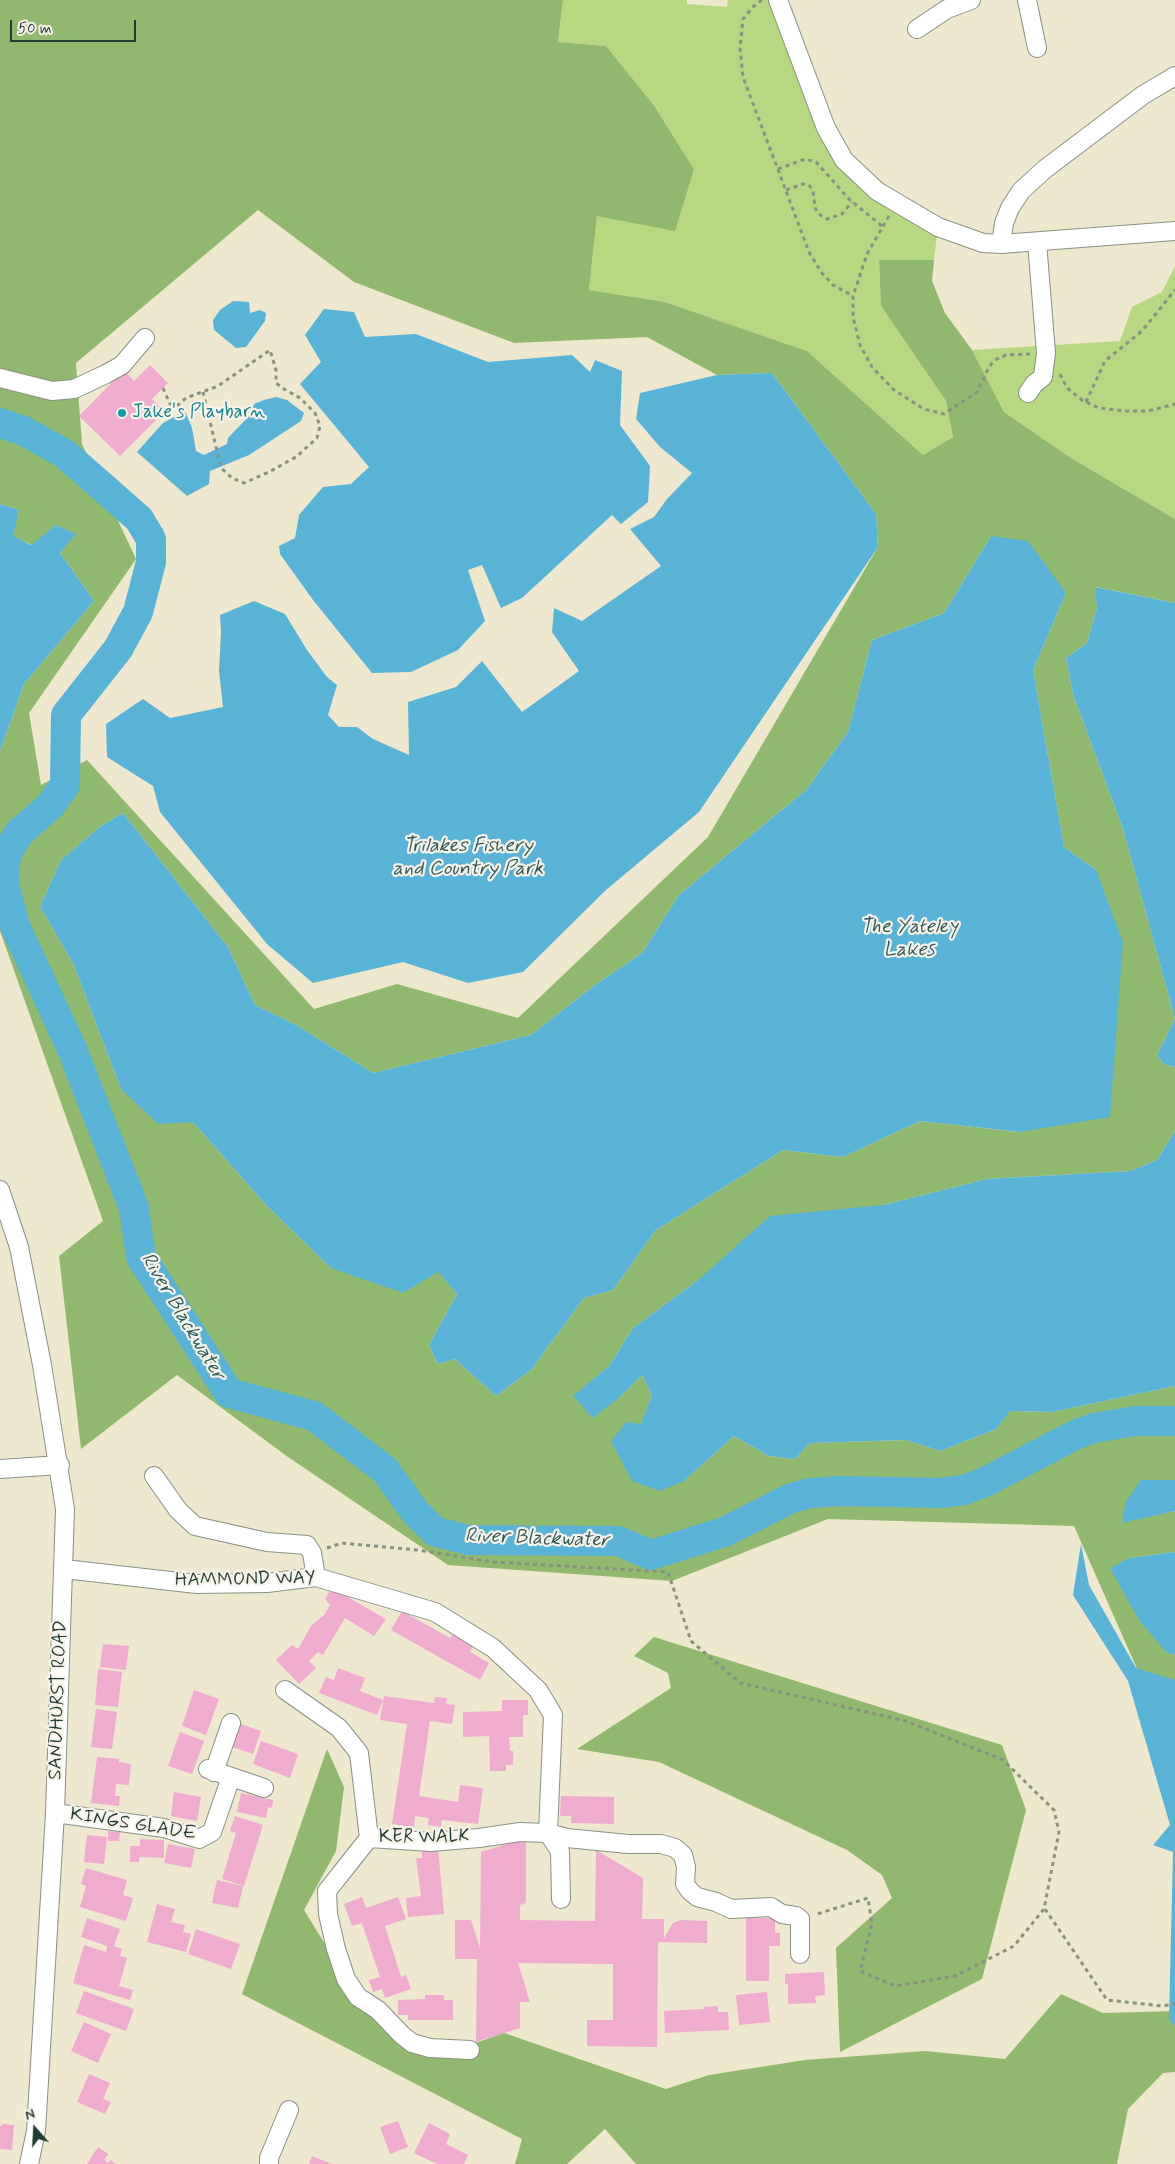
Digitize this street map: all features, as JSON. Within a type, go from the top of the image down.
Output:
[{"type":"street","points":[[778,0],[826,128],[844,160],[876,191],[898,204],[938,227],[983,243],[1037,242],[1175,231]]},
{"type":"street","points":[[917,29],[947,9],[971,0]]},
{"type":"street","points":[[1027,0],[1037,48]]},
{"type":"street","points":[[1002,244],[1004,223],[1010,208],[1021,191],[1045,169],[1143,95],[1175,76]]},
{"type":"street","points":[[1028,393],[1043,376],[1046,353],[1037,242]]},
{"type":"street","points":[[0,378],[52,391],[74,389],[122,365],[145,338]]},
{"type":"street","name":"SANDHURST ROAD","points":[[0,1190],[20,1246],[60,1465],[65,1509],[55,1813],[36,2132],[27,2162]]},
{"type":"street","points":[[0,1469],[60,1465]]},
{"type":"street","points":[[154,1476],[178,1510],[195,1526],[267,1542],[307,1545],[312,1553],[316,1577]]},
{"type":"street","name":"HAMMOND WAY","points":[[64,1569],[197,1584],[268,1583],[316,1577],[435,1612],[493,1648],[538,1690],[553,1715],[548,1833]]},
{"type":"street","points":[[285,1690],[339,1728],[359,1753],[369,1838]]},
{"type":"street","points":[[231,1723],[211,1770],[264,1788]]},
{"type":"street","name":"KINGS GLADE","points":[[55,1813],[164,1828],[199,1839],[212,1832],[231,1778]]},
{"type":"street","name":"KER WALK","points":[[470,2050],[430,2048],[412,2043],[378,2010],[358,1997],[346,1979],[336,1949],[328,1914],[327,1890],[369,1838],[432,1842],[520,1832],[548,1833],[567,1838],[628,1844],[661,1844],[675,1848],[683,1855],[686,1867],[685,1884],[697,1897],[716,1902],[731,1909],[772,1908],[782,1914],[796,1916],[800,1919]]},
{"type":"street","points":[[548,1833],[560,1851],[560,1899]]},
{"type":"street","points":[[800,1919],[800,1954]]},
{"type":"street","points":[[269,2164],[269,2158],[289,2110]]},
{"type":"path","points":[[763,0],[754,6],[744,19],[740,48],[743,77],[809,252],[821,272],[833,285],[854,296]]},
{"type":"path","points":[[778,169],[805,159],[811,159],[816,162],[852,202],[882,226]]},
{"type":"path","points":[[786,190],[803,184],[809,186],[813,191],[818,213],[827,219],[842,214],[852,202]]},
{"type":"path","points":[[898,204],[882,226],[867,254],[854,296],[854,317],[860,345],[872,367],[894,390],[924,408],[944,414],[976,392],[988,367],[995,360],[1006,355],[1046,353]]},
{"type":"path","points":[[1086,402],[1105,361],[1142,331],[1175,290]]},
{"type":"path","points":[[163,388],[170,404],[178,405],[186,398],[218,386],[270,350],[276,370],[276,382],[284,390],[300,398],[315,413],[320,426],[317,438],[296,457],[244,483],[232,478],[221,468],[203,392]]},
{"type":"path","points":[[1058,371],[1067,388],[1086,402],[1099,408],[1148,411],[1175,404]]},
{"type":"path","points":[[312,1553],[342,1543],[417,1550],[494,1562],[668,1572],[691,1641],[740,1683],[906,1721],[1003,1760],[1054,1810],[1058,1832],[1044,1909],[1014,1946],[955,1976],[895,1986],[860,1971],[872,1924],[868,1898],[800,1919]]},
{"type":"path","points":[[1044,1909],[1107,2000],[1162,2006],[1175,2004]]},
{"type":"green space","points":[[0,0],[563,0],[558,42],[606,46],[653,104],[694,169],[675,231],[597,216],[589,290],[665,302],[807,351],[923,455],[953,437],[946,401],[881,306],[879,260],[934,260],[932,281],[945,313],[972,350],[1004,412],[1071,458],[1175,519],[1175,603],[1096,587],[1097,608],[1087,643],[1066,658],[1073,694],[1123,829],[1175,1019],[1157,1055],[1164,1064],[1175,1067],[1175,1131],[1157,1160],[1131,1171],[987,1179],[883,1205],[697,1281],[633,1328],[609,1366],[574,1396],[621,1396],[642,1375],[652,1395],[641,1425],[684,1481],[734,1436],[769,1456],[795,1459],[810,1443],[906,1440],[940,1451],[996,1429],[1009,1411],[1052,1412],[1175,1386],[1175,1480],[1141,1481],[1122,1522],[1175,1511],[1175,1552],[1130,1558],[1166,1652],[1175,1655],[1175,1866],[1165,1732],[1074,1526],[828,1519],[672,1581],[448,1565],[288,1457],[177,1375],[81,1449],[59,1256],[103,1221],[0,931],[0,751],[24,684],[94,601],[60,553],[75,534],[56,525],[32,545],[12,536],[19,510],[0,504]],"holes":[[[258,210],[354,282],[514,343],[647,337],[717,375],[772,373],[876,514],[878,547],[708,837],[518,1018],[397,984],[314,1009],[87,760],[41,785],[29,713],[136,559],[82,444],[76,363]],[[991,536],[1066,593],[1033,670],[1064,847],[1096,870],[1019,1132],[920,1121],[843,1157],[783,1150],[656,1230],[613,1290],[584,1298],[531,1370],[496,1396],[455,1359],[438,1364],[429,1345],[457,1294],[438,1271],[331,1268],[266,1205],[193,1122],[121,1089],[73,963],[40,907],[61,860],[101,826],[123,813],[228,947],[255,1005],[298,1026],[373,1073],[531,1035],[595,985],[642,953],[679,895],[806,790],[848,732],[872,640],[944,613]]]},
{"type":"green space","points":[[563,0],[687,0],[687,4],[727,7],[728,0],[778,0],[844,160],[938,227],[934,260],[879,260],[881,306],[946,401],[953,437],[923,455],[807,351],[665,302],[589,290],[597,216],[694,169],[653,104],[606,46],[558,42]]},
{"type":"green space","points":[[1175,266],[1175,519],[1071,458],[1004,412],[972,350],[1120,341],[1132,307],[1162,292]]},
{"type":"green space","points":[[654,1637],[1002,1745],[1026,1810],[982,1979],[840,2052],[836,1948],[892,1898],[882,1875],[847,1850],[659,1762],[577,1749],[671,1688],[668,1673],[634,1656]]},
{"type":"green space","points":[[327,1749],[344,1787],[336,1851],[304,1910],[333,1957],[354,2001],[447,2053],[504,2033],[666,2089],[709,2075],[805,2060],[925,2051],[1005,2059],[1061,1994],[1103,2013],[1175,2011],[1175,2072],[1163,2073],[1128,2109],[1117,2164],[636,2164],[605,2129],[567,2164],[515,2164],[522,2139],[242,1994]]},
{"type":"water","points":[[233,301],[249,302],[250,313],[260,310],[266,313],[265,321],[246,347],[236,348],[214,330],[213,320],[220,310]]},
{"type":"water","points":[[324,309],[354,312],[365,337],[416,334],[488,362],[572,355],[590,372],[595,360],[622,371],[620,425],[650,466],[648,502],[621,524],[612,515],[522,598],[501,608],[482,565],[468,570],[485,621],[458,650],[411,672],[372,673],[313,600],[280,554],[279,546],[295,538],[299,515],[323,487],[351,484],[369,467],[300,384],[321,362],[305,335]]},
{"type":"water","name":"Trilakes Fishery and Country Park","points":[[772,373],[876,514],[878,547],[699,812],[606,890],[523,972],[468,983],[403,962],[313,983],[267,944],[160,812],[153,786],[107,757],[106,724],[143,699],[170,718],[223,707],[219,671],[220,615],[254,601],[285,614],[307,650],[327,677],[337,685],[328,715],[339,727],[357,727],[373,739],[409,755],[408,702],[456,687],[482,661],[522,712],[579,671],[552,632],[554,608],[582,621],[661,566],[630,529],[654,517],[667,499],[692,473],[660,447],[636,419],[640,393],[717,375]]},
{"type":"water","points":[[276,397],[287,400],[304,413],[301,421],[249,455],[210,471],[209,484],[187,496],[137,452],[163,423],[185,411],[192,428],[196,451],[204,455],[227,444],[228,438],[249,416],[254,404]]},
{"type":"water","points":[[0,504],[19,510],[13,536],[31,545],[56,525],[76,534],[60,553],[94,601],[24,684],[0,751]]},
{"type":"water","name":"The Yateley Lakes","points":[[991,536],[1028,541],[1066,593],[1033,670],[1064,847],[1096,870],[1123,942],[1110,1117],[1020,1132],[920,1121],[843,1157],[783,1150],[656,1230],[613,1290],[584,1298],[531,1370],[496,1396],[455,1359],[438,1364],[429,1345],[457,1294],[438,1272],[403,1293],[331,1268],[266,1205],[193,1122],[158,1124],[121,1089],[73,963],[40,907],[61,860],[101,826],[123,813],[228,947],[255,1005],[298,1026],[373,1073],[531,1035],[595,985],[642,953],[679,895],[806,790],[848,732],[872,640],[944,613]]},
{"type":"water","points":[[1095,587],[1175,603],[1175,1019],[1123,829],[1073,694],[1066,658],[1087,643],[1097,608]]},
{"type":"water","points":[[1175,1019],[1175,1067],[1164,1064],[1157,1055]]},
{"type":"water","points":[[1175,1131],[1175,1386],[1052,1412],[1010,1411],[996,1429],[940,1451],[906,1440],[810,1443],[795,1459],[769,1456],[734,1436],[684,1481],[660,1491],[632,1481],[611,1441],[626,1422],[641,1424],[652,1395],[642,1375],[621,1396],[593,1418],[573,1396],[609,1366],[633,1328],[697,1281],[770,1216],[883,1205],[987,1179],[1131,1171],[1157,1160]]},
{"type":"water","points":[[1141,1480],[1175,1480],[1175,1511],[1122,1523],[1126,1501]]},
{"type":"water","points":[[1081,1544],[1089,1585],[1136,1668],[1175,1680],[1175,2026],[1169,2019],[1173,1852],[1153,1845],[1170,1825],[1128,1681],[1073,1595]]},
{"type":"water","points":[[1175,1552],[1175,1655],[1166,1652],[1139,1620],[1110,1568],[1130,1558]]},
{"type":"building","name":"Jake's Playbarn","points":[[150,365],[168,383],[152,399],[165,411],[120,456],[79,416],[124,370],[134,381]]},
{"type":"building","points":[[332,1588],[386,1619],[374,1636],[345,1618],[323,1655],[318,1652],[309,1661],[316,1668],[299,1684],[276,1660],[292,1645],[298,1649],[311,1626],[325,1614],[330,1605],[325,1599]]},
{"type":"building","points":[[402,1611],[450,1638],[453,1633],[474,1645],[470,1652],[489,1663],[480,1680],[391,1630]]},
{"type":"building","points":[[103,1644],[129,1646],[126,1670],[100,1667]]},
{"type":"building","points":[[338,1668],[365,1678],[360,1691],[383,1700],[377,1715],[319,1693],[326,1677],[334,1680]]},
{"type":"building","points":[[98,1669],[122,1672],[118,1707],[95,1705]]},
{"type":"building","points":[[194,1690],[219,1699],[206,1735],[182,1726]]},
{"type":"building","points":[[384,1696],[434,1703],[435,1697],[447,1698],[446,1704],[455,1705],[452,1724],[430,1721],[419,1796],[458,1802],[460,1785],[483,1788],[478,1824],[442,1820],[441,1827],[428,1825],[429,1818],[415,1816],[414,1827],[392,1824],[407,1724],[380,1720]]},
{"type":"building","points":[[502,1700],[528,1700],[528,1715],[523,1715],[523,1737],[509,1737],[510,1751],[513,1751],[513,1765],[506,1765],[506,1771],[490,1771],[489,1736],[463,1737],[463,1712],[502,1711]]},
{"type":"building","points":[[96,1709],[117,1712],[112,1749],[91,1747]]},
{"type":"building","points":[[238,1723],[261,1731],[253,1754],[229,1746]]},
{"type":"building","points":[[180,1732],[204,1741],[192,1774],[168,1766]]},
{"type":"building","points":[[261,1741],[298,1754],[290,1778],[253,1764]]},
{"type":"building","points":[[97,1757],[119,1759],[119,1762],[131,1764],[129,1785],[116,1784],[115,1796],[120,1796],[119,1806],[91,1803]]},
{"type":"building","points":[[174,1792],[201,1797],[197,1821],[171,1816]]},
{"type":"building","points":[[241,1793],[273,1800],[272,1808],[268,1807],[266,1818],[237,1812]]},
{"type":"building","points":[[561,1796],[614,1797],[614,1824],[571,1823],[571,1816],[560,1816]]},
{"type":"building","points":[[235,1816],[263,1825],[244,1886],[222,1879],[236,1833],[230,1831]]},
{"type":"building","points":[[108,1831],[120,1832],[119,1841],[108,1841]]},
{"type":"building","points":[[87,1835],[107,1837],[104,1864],[84,1862]]},
{"type":"building","points":[[526,1838],[526,1903],[520,1905],[520,1920],[595,1921],[596,1850],[643,1878],[642,1919],[664,1919],[664,1938],[673,1923],[681,1920],[707,1921],[707,1943],[658,1942],[657,2047],[587,2046],[587,2020],[613,2020],[613,1964],[518,1963],[530,2002],[520,2002],[520,2028],[476,2042],[477,1959],[455,1959],[455,1920],[471,1920],[480,1948],[481,1852]]},
{"type":"building","points":[[140,1839],[164,1840],[164,1858],[139,1857],[139,1862],[130,1862],[130,1846],[140,1846]]},
{"type":"building","points":[[168,1844],[195,1849],[191,1868],[164,1863]]},
{"type":"building","points":[[438,1848],[444,1914],[408,1917],[406,1898],[421,1896],[416,1858],[422,1858],[422,1849]]},
{"type":"building","points":[[86,1868],[127,1880],[123,1895],[133,1898],[126,1921],[80,1907],[86,1886],[81,1884]]},
{"type":"building","points":[[217,1880],[243,1886],[238,1908],[212,1903]]},
{"type":"building","points":[[362,1897],[366,1908],[398,1897],[406,1919],[385,1926],[401,1977],[406,1975],[411,1989],[385,1998],[382,1989],[373,1992],[369,1980],[380,1977],[362,1923],[352,1926],[344,1904]]},
{"type":"building","points":[[157,1904],[175,1909],[171,1922],[185,1925],[183,1932],[191,1934],[186,1952],[147,1942]]},
{"type":"building","points":[[87,1918],[120,1929],[114,1946],[122,1949],[120,1956],[127,1958],[119,1986],[133,1990],[130,2000],[73,1983],[84,1945],[106,1952],[107,1946],[81,1937]]},
{"type":"building","points":[[746,1918],[775,1918],[775,1933],[780,1933],[780,1946],[769,1946],[769,1981],[746,1981]]},
{"type":"building","points":[[196,1929],[240,1944],[231,1969],[188,1954]]},
{"type":"building","points":[[824,1972],[825,1995],[815,1996],[816,2003],[788,2004],[788,1984],[785,1984],[785,1974]]},
{"type":"building","points":[[84,1991],[134,2009],[126,2031],[76,2013]]},
{"type":"building","points":[[767,1992],[770,2022],[739,2025],[736,1995]]},
{"type":"building","points":[[425,1995],[444,1995],[444,2000],[453,2000],[453,2020],[408,2020],[408,2015],[398,2015],[398,2000],[425,1999]]},
{"type":"building","points":[[718,2006],[718,2012],[728,2012],[729,2030],[665,2033],[664,2011],[704,2009],[703,2007]]},
{"type":"building","points":[[84,2022],[111,2034],[98,2063],[71,2051]]},
{"type":"building","points":[[89,2074],[110,2083],[103,2099],[111,2102],[105,2114],[77,2102]]},
{"type":"building","points":[[398,2121],[408,2147],[390,2154],[380,2127]]},
{"type":"building","points":[[429,2123],[450,2134],[446,2144],[468,2155],[464,2164],[437,2164],[414,2153]]},
{"type":"building","points":[[2,2124],[14,2125],[12,2150],[0,2149],[0,2126]]},
{"type":"building","points":[[98,2147],[108,2154],[104,2160],[108,2163],[110,2160],[116,2164],[87,2164]]},
{"type":"building","points":[[312,2156],[332,2164],[309,2164]]},
{"type":"waterway","name":"River Blackwater","points":[[0,423],[24,431],[65,454],[139,519],[151,539],[151,562],[138,612],[118,649],[66,715],[65,785],[50,806],[20,832],[9,849],[5,861],[4,884],[15,926],[72,1049],[134,1208],[141,1257],[229,1393],[314,1416],[385,1470],[416,1513],[436,1532],[468,1540],[618,1541],[651,1555],[724,1532],[789,1499],[810,1493],[840,1491],[940,1493],[964,1490],[985,1482],[1075,1435],[1094,1428],[1135,1421],[1175,1421]]},
{"type":"place","name":"Jake's Playbarn","points":[[122,413]]}]
